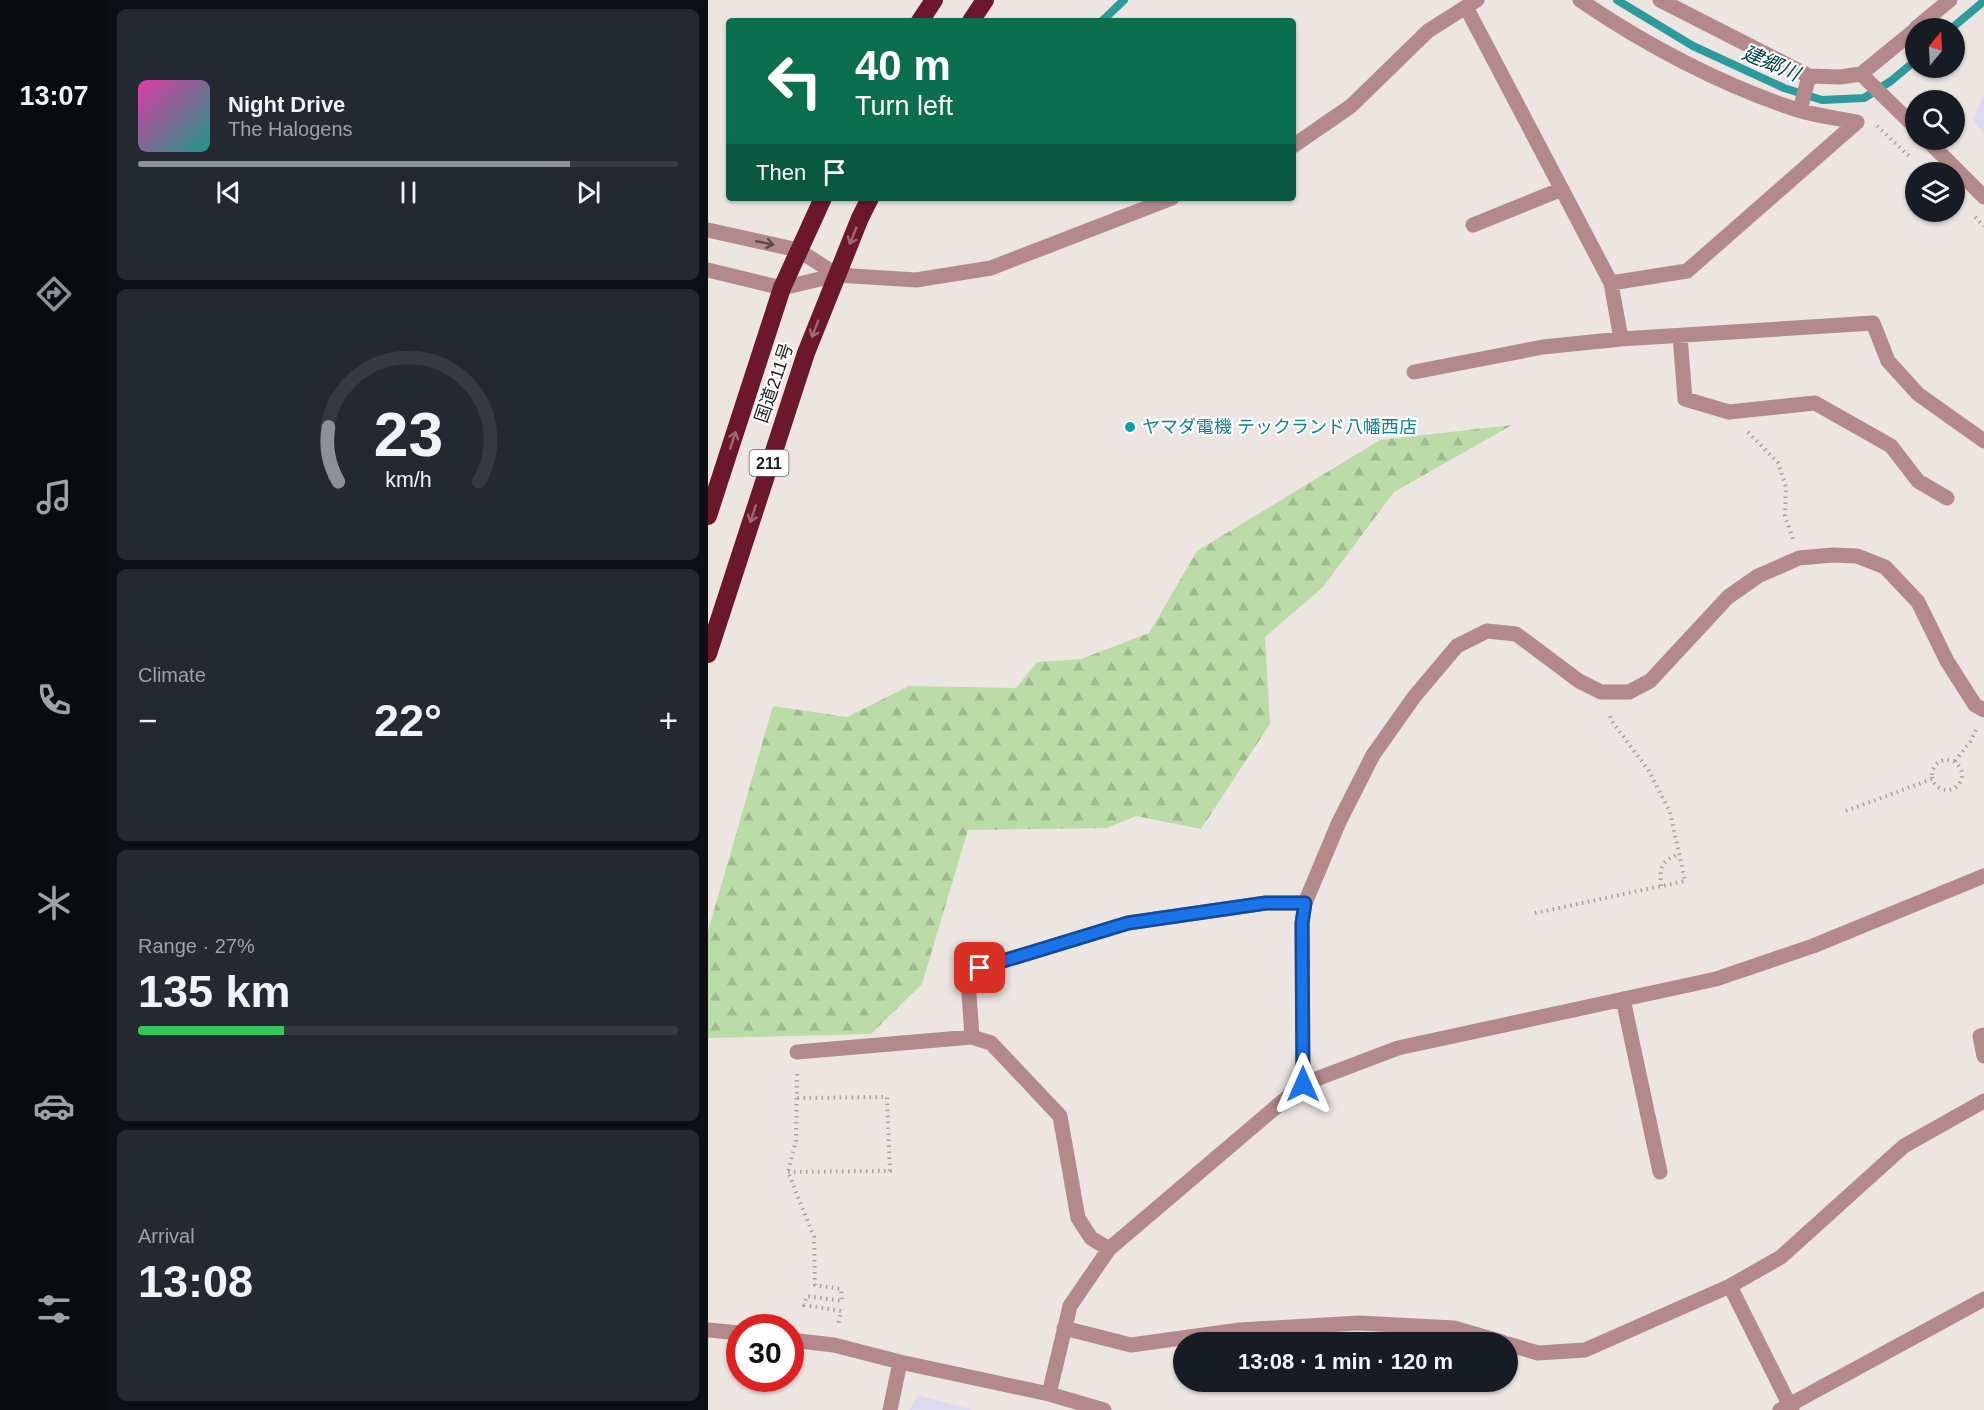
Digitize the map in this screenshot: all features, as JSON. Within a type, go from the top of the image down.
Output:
[{"type":"highway","points":[[922,18],[934,0]]},
{"type":"highway","points":[[973,18],[985,0]]},
{"type":"highway","name":"国道211号","points":[[708,516],[782,288],[822,201]]},
{"type":"highway","name":"国道211号","points":[[708,654],[802,364],[869,201]]},
{"type":"street","points":[[1580,0],[1616,25],[1730,84],[1800,110],[1857,122]]},
{"type":"street","points":[[1660,0],[1809,77],[1862,75],[1905,38]]},
{"type":"street","points":[[1929,18],[1950,0]]},
{"type":"street","points":[[1296,144],[1351,106],[1428,32],[1472,4],[1562,189],[1611,283],[1621,339]]},
{"type":"street","points":[[1862,75],[1905,117]]},
{"type":"street","points":[[1800,110],[1809,77]]},
{"type":"street","points":[[1611,283],[1686,271],[1857,122]]},
{"type":"street","points":[[1937,150],[1984,197]]},
{"type":"street","points":[[1473,225],[1562,189]]},
{"type":"street","points":[[708,270],[782,288],[837,275],[916,280],[991,268],[1164,201]]},
{"type":"street","points":[[708,230],[798,250],[837,275]]},
{"type":"street","points":[[1414,372],[1543,347],[1621,339],[1873,323],[1888,361],[1918,394],[1984,441]]},
{"type":"street","points":[[1680,336],[1684,399],[1729,412],[1815,403],[1891,446],[1918,481],[1947,498]]},
{"type":"street","points":[[1303,1084],[1302,923],[1305,903],[1339,822],[1373,755],[1414,697],[1457,646],[1487,631],[1515,634],[1579,681],[1601,692],[1629,692],[1650,681],[1728,597],[1758,576],[1799,558],[1833,555],[1857,556],[1885,567],[1917,602],[1947,661],[1982,717]]},
{"type":"street","points":[[1049,1394],[1070,1306],[1109,1250],[1303,1084],[1398,1048],[1716,979],[1813,946],[1984,876]]},
{"type":"street","points":[[972,1036],[968,979],[980,968],[1128,923],[1266,903],[1305,903]]},
{"type":"street","points":[[1623,999],[1660,1172]]},
{"type":"street","points":[[1984,1035],[1980,1036],[1984,1056]]},
{"type":"street","points":[[797,1052],[972,1036],[991,1043],[1060,1116],[1078,1218],[1091,1238],[1109,1250]]},
{"type":"street","points":[[1518,1347],[1538,1353],[1585,1350],[1730,1286],[1781,1257],[1904,1146],[1984,1101]]},
{"type":"street","points":[[1730,1286],[1787,1408],[1984,1299]]},
{"type":"street","points":[[1225,1332],[1359,1323],[1454,1328],[1468,1332]]},
{"type":"street","points":[[1064,1328],[1131,1345],[1173,1339]]},
{"type":"street","points":[[708,1330],[726,1332]]},
{"type":"street","points":[[804,1342],[834,1345],[900,1362],[1049,1394],[1104,1410]]},
{"type":"street","points":[[890,1410],[900,1362]]},
{"type":"path","points":[[1857,122],[1874,123],[1912,158]]},
{"type":"path","points":[[1729,412],[1778,463],[1786,488],[1785,516],[1799,558]]},
{"type":"path","points":[[1535,913],[1684,881],[1670,812],[1649,771],[1611,720],[1601,692]]},
{"type":"path","points":[[1955,761],[1970,742],[1982,717]]},
{"type":"path","points":[[1949,759],[1959,765],[1963,774],[1963,779],[1953,790],[1942,790],[1934,784],[1932,779],[1933,769],[1939,762],[1949,759]]},
{"type":"path","points":[[1846,811],[1932,779]]},
{"type":"path","points":[[1661,886],[1660,869],[1666,859],[1679,854]]},
{"type":"path","points":[[797,1052],[796,1142],[788,1172],[814,1237],[815,1285],[841,1289],[842,1301],[807,1296],[804,1305],[841,1311],[834,1345]]},
{"type":"path","points":[[788,1172],[890,1171],[886,1097],[796,1098]]},
{"type":"shaded area","points":[[1984,94],[1984,134],[1973,120]]},
{"type":"shaded area","points":[[918,1395],[973,1410],[909,1410]]},
{"type":"green space","points":[[1512,425],[1394,492],[1323,587],[1265,637],[1270,724],[1201,829],[1136,816],[1107,828],[968,830],[922,984],[871,1034],[708,1038],[708,931],[773,706],[847,717],[909,686],[1016,688],[1037,662],[1081,659],[1149,633],[1197,551],[1380,440]]},
{"type":"waterway","name":"建郷川","points":[[1105,18],[1124,0]]},
{"type":"waterway","name":"建郷川","points":[[1617,0],[1693,46],[1784,88],[1822,100],[1864,98],[1905,69]]},
{"type":"waterway","name":"建郷川","points":[[1964,18],[1984,1]]},
{"type":"place","name":"ヤマダ電機 テックランド八幡西店","points":[[1130,427]]},
{"type":"route","points":[[980,968],[1128,923],[1266,903],[1305,903],[1302,923],[1303,1084]]}]
